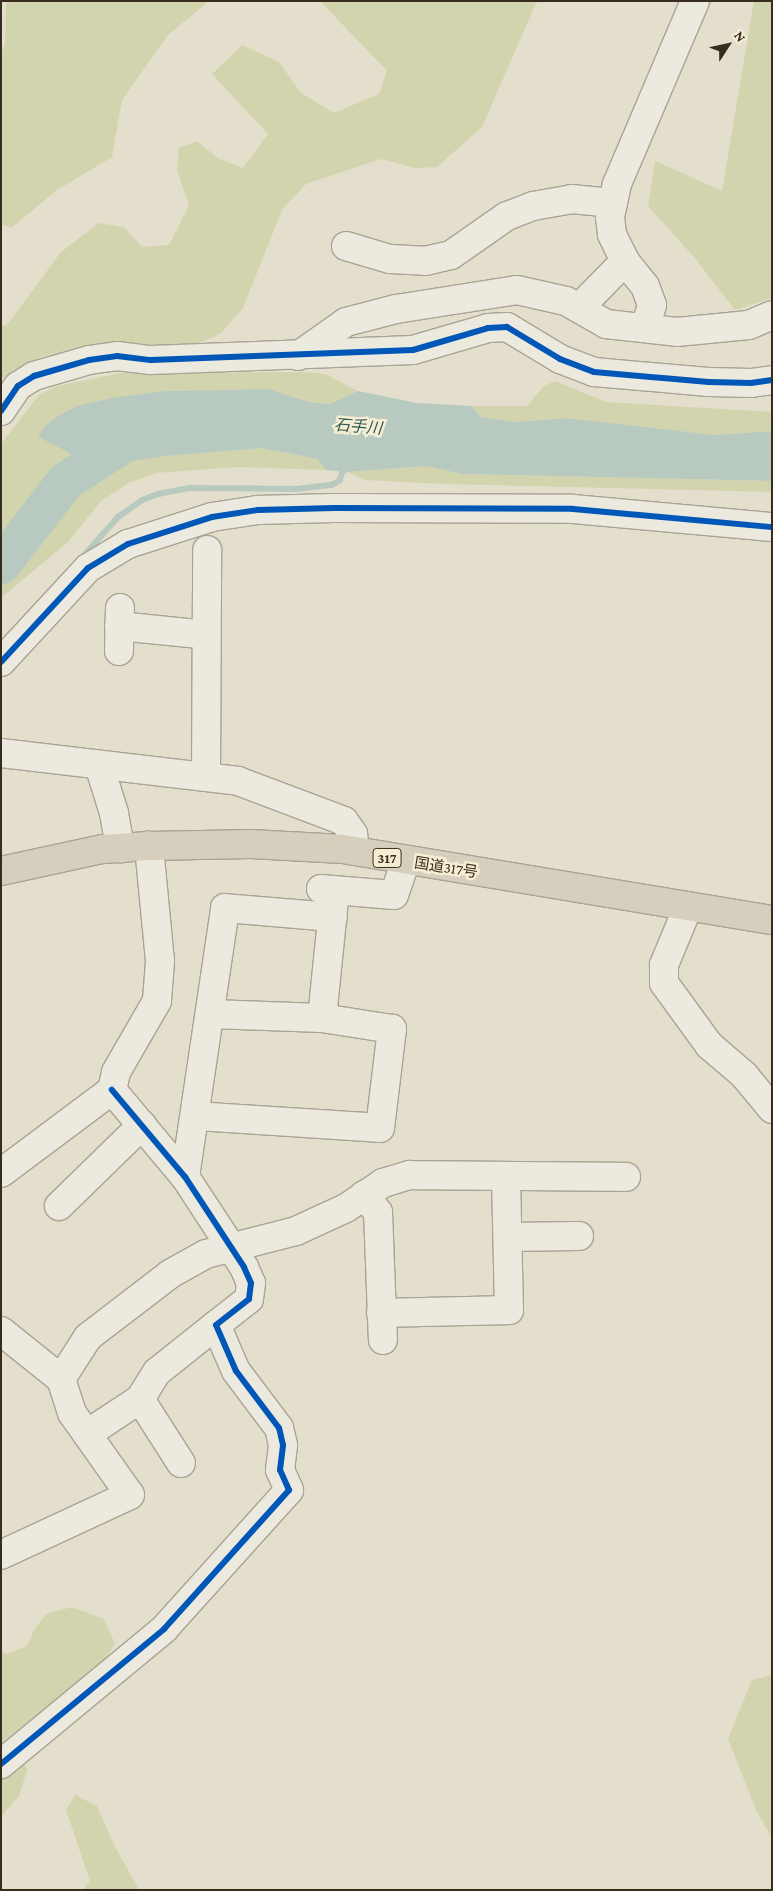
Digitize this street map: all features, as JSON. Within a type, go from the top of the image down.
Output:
[{"type":"highway","name":"国道317号","points":[[1,871],[120,848],[251,844],[355,851],[406,861],[772,920]]},
{"type":"street","points":[[645,328],[652,305],[644,286],[625,261],[612,234],[610,217],[617,184],[661,75],[695,1]]},
{"type":"street","points":[[346,246],[390,259],[425,261],[451,255],[508,216],[533,206],[571,199],[613,203]]},
{"type":"street","points":[[579,308],[625,261]]},
{"type":"street","points":[[297,357],[346,322],[396,309],[517,290],[566,301],[606,324],[677,332],[724,330],[749,325],[772,316]]},
{"type":"street","points":[[1,411],[18,386],[34,376],[88,360],[117,356],[151,360],[297,357],[413,350],[488,328],[507,327],[560,359],[594,372],[709,382],[751,383],[772,380]]},
{"type":"street","points":[[1,662],[88,568],[128,544],[212,517],[258,510],[334,508],[573,509],[772,526]]},
{"type":"street","points":[[206,777],[207,550]]},
{"type":"street","points":[[119,629],[207,635]]},
{"type":"street","points":[[1,753],[238,781],[344,821],[353,834],[355,851]]},
{"type":"street","points":[[99,765],[114,813],[120,848]]},
{"type":"street","points":[[1,1173],[112,1090],[116,1072],[157,1001],[160,961],[149,846]]},
{"type":"street","points":[[185,1177],[196,1116],[225,908],[330,899],[394,896],[406,861]]},
{"type":"street","points":[[322,1018],[330,899]]},
{"type":"street","points":[[688,907],[664,965],[664,983],[710,1045],[744,1075],[772,1108]]},
{"type":"street","points":[[196,1116],[380,1128],[392,1028],[322,1018],[211,1014]]},
{"type":"street","points":[[87,1434],[140,1399],[157,1372],[249,1299],[251,1283],[232,1247],[185,1177],[112,1090]]},
{"type":"street","points":[[59,1206],[142,1125]]},
{"type":"street","points":[[61,1379],[88,1337],[170,1274],[206,1254],[296,1231],[346,1208],[382,1183],[410,1175],[626,1177]]},
{"type":"street","points":[[381,1314],[509,1310],[506,1176]]},
{"type":"street","points":[[364,1196],[378,1212],[383,1340]]},
{"type":"street","points":[[508,1237],[579,1236]]},
{"type":"street","points":[[1,1764],[164,1629],[289,1490],[280,1470],[284,1446],[279,1428],[236,1371],[216,1325]]},
{"type":"street","points":[[1,1331],[61,1379],[72,1413],[130,1495],[1,1555]]},
{"type":"street","points":[[140,1399],[181,1463]]},
{"type":"green space","points":[[6,1],[209,1],[168,35],[122,100],[112,157],[57,190],[11,228],[1,224],[1,54],[5,44]]},
{"type":"green space","points":[[320,1],[537,1],[482,127],[437,167],[415,168],[381,159],[306,184],[282,210],[243,308],[221,333],[186,350],[106,344],[40,357],[1,379],[1,326],[7,325],[61,252],[99,223],[124,227],[142,247],[169,245],[189,205],[177,170],[179,148],[197,141],[219,159],[243,168],[268,134],[212,74],[242,45],[279,62],[301,93],[334,113],[379,94],[387,71]]},
{"type":"green space","points":[[754,1],[772,1],[772,298],[735,310],[694,257],[648,206],[655,161],[722,191]]},
{"type":"green space","points":[[303,372],[325,374],[358,391],[330,404],[309,402],[269,389],[164,391],[77,406],[45,426],[38,437],[103,470],[126,462],[166,456],[261,448],[317,459],[326,470],[236,467],[156,473],[129,483],[101,501],[69,541],[1,598],[1,444],[39,395],[57,386],[122,373]]},
{"type":"green space","points":[[555,381],[606,402],[772,412],[772,431],[716,435],[566,418],[515,422],[481,417],[471,406],[527,406],[544,386]]},
{"type":"green space","points":[[426,466],[462,474],[772,481],[772,492],[445,484],[364,480],[348,472]]},
{"type":"green space","points":[[72,1607],[104,1619],[115,1644],[96,1672],[10,1736],[27,1770],[19,1796],[1,1817],[1,1652],[7,1654],[27,1646],[34,1630],[46,1614]]},
{"type":"green space","points":[[772,1675],[772,1838],[756,1810],[728,1739],[752,1680]]},
{"type":"green space","points":[[75,1795],[97,1806],[114,1845],[139,1890],[83,1890],[90,1881],[66,1810]]},
{"type":"water","points":[[269,389],[309,402],[330,404],[358,391],[417,403],[471,406],[481,417],[515,422],[566,418],[716,435],[772,431],[772,481],[462,474],[426,466],[348,472],[326,470],[317,459],[261,448],[166,456],[126,462],[103,470],[38,437],[45,426],[58,416],[77,406],[112,398],[164,391]]},
{"type":"waterway","name":"石手川","points":[[1,564],[65,481],[134,436]]},
{"type":"waterway","points":[[80,560],[118,517],[142,500],[158,494],[190,488],[297,489],[332,485],[340,480],[342,472],[349,468]]},
{"type":"cycle path","points":[[1,411],[18,386],[34,376],[89,360],[117,356],[151,360],[413,350],[488,328],[507,327],[560,359],[594,372],[709,382],[751,383],[772,380]]},
{"type":"cycle path","points":[[1,662],[88,568],[128,544],[212,517],[258,510],[334,508],[573,509],[772,527]]},
{"type":"cycle path","points":[[1,1764],[164,1629],[289,1490],[280,1470],[283,1445],[279,1428],[236,1371],[216,1325],[249,1299],[251,1283],[244,1267],[185,1177],[112,1090]]}]
